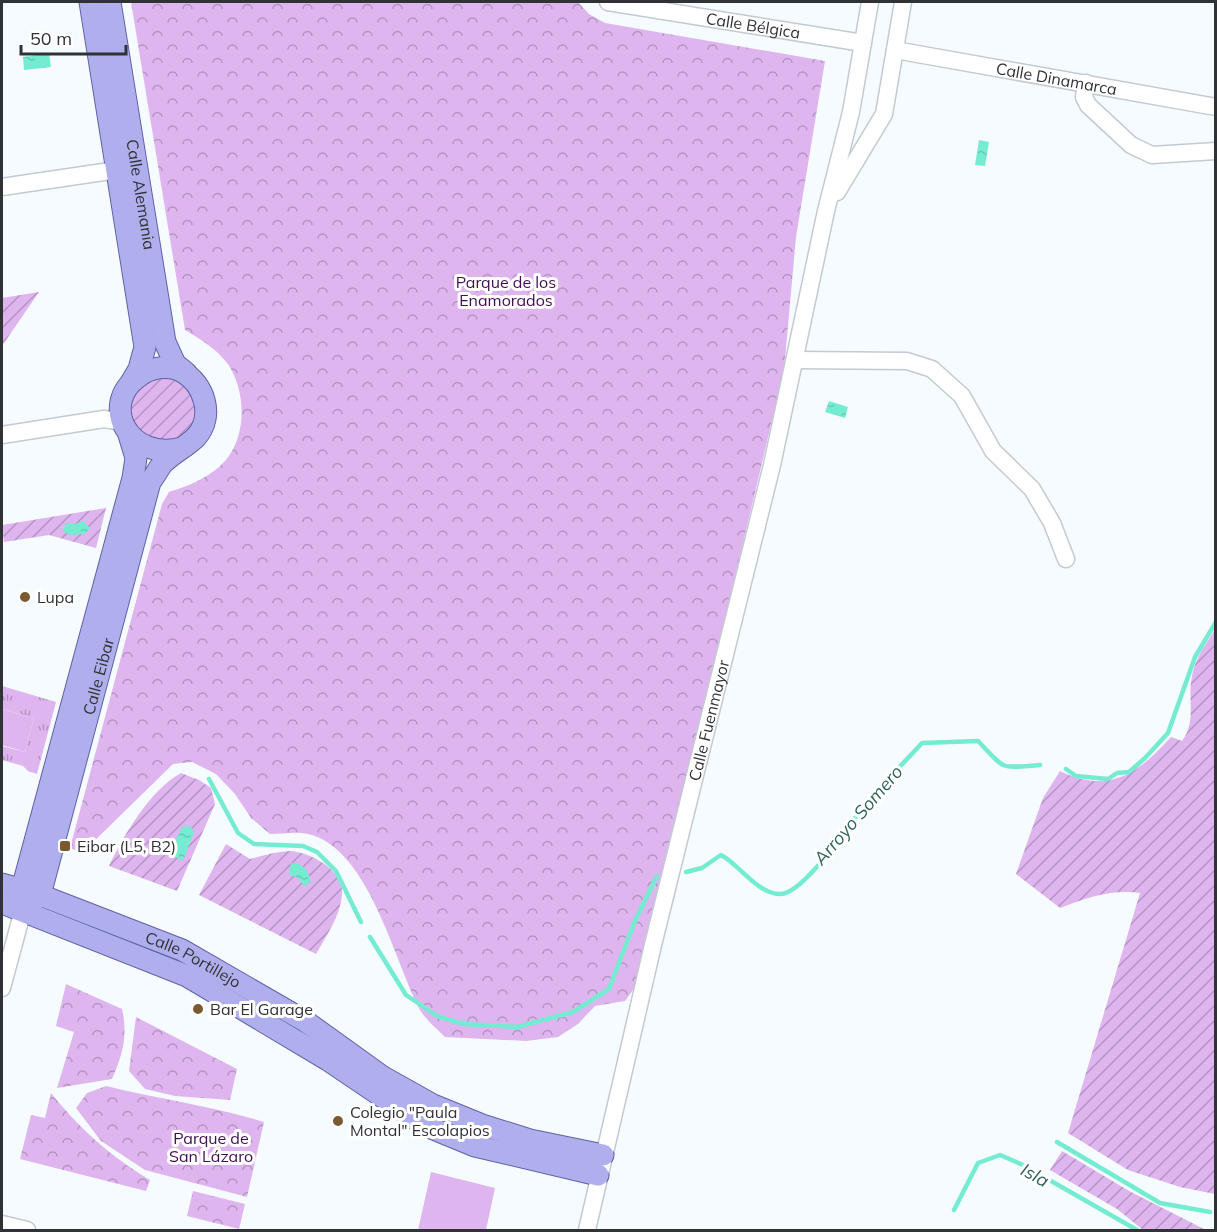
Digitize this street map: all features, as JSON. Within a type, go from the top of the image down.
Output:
[{"type":"main road","name":"Calle Alemania","points":[[90,2],[145,347],[132,381]]},
{"type":"main road","name":"Calle Alemania","points":[[110,2],[165,342],[175,364],[191,377]]},
{"type":"main road","points":[[168,367],[191,377],[204,399],[204,422],[196,436],[182,448],[166,452],[149,450],[119,421],[125,392],[132,381],[146,371],[168,367]]},
{"type":"main road","name":"Calle Eibar","points":[[29,898],[133,478],[136,458],[119,421]]},
{"type":"main road","name":"Calle Eibar","points":[[29,898],[150,482],[164,463],[182,448]]},
{"type":"main road","name":"Calle Portillejo","points":[[2,884],[29,898],[182,950],[305,1021],[383,1077],[433,1105],[482,1125],[601,1165]]},
{"type":"main road","name":"Calle Portillejo","points":[[2,903],[29,898]]},
{"type":"street","name":"Calle Bélgica","points":[[608,2],[863,43]]},
{"type":"street","name":"Calle Fuenmayor","points":[[587,1230],[772,465],[826,212],[851,112],[870,2]]},
{"type":"street","name":"Calle Fuenmayor","points":[[826,212],[867,140],[881,122],[903,2]]},
{"type":"street","name":"Calle Dinamarca","points":[[895,50],[1215,107]]},
{"type":"street","points":[[1086,83],[1084,97],[1088,105],[1131,145],[1152,155],[1215,151]]},
{"type":"street","points":[[851,112],[856,121],[870,124],[881,122]]},
{"type":"street","points":[[2,187],[117,170]]},
{"type":"street","points":[[795,360],[907,361],[932,369],[962,396],[993,451],[1032,489],[1052,523],[1066,559]]},
{"type":"street","points":[[2,435],[119,421]]},
{"type":"street","name":"Calle Eibar","points":[[2,988],[29,898]]},
{"type":"street","points":[[2,1224],[27,1230]]},
{"type":"green space","name":"Parque de los Enamorados","points":[[131,2],[578,2],[589,14],[605,23],[825,61],[796,237],[784,370],[639,982],[625,1001],[595,1006],[578,1024],[558,1037],[526,1041],[445,1037],[420,1010],[376,906],[361,879],[344,857],[325,841],[302,833],[270,834],[251,818],[235,794],[216,774],[192,762],[173,764],[82,853],[70,848],[162,504],[169,492],[201,479],[213,472],[228,458],[239,435],[242,410],[237,384],[229,366],[212,348],[185,330]]},
{"type":"green space","points":[[39,292],[2,346],[2,298]]},
{"type":"green space","points":[[175,375],[198,401],[196,423],[181,439],[149,440],[132,420],[130,407],[132,400],[141,382]]},
{"type":"green space","points":[[106,508],[96,548],[49,535],[4,542],[2,525]]},
{"type":"green space","points":[[1215,630],[1216,1194],[1180,1187],[1128,1170],[1068,1133],[1140,893],[1109,893],[1060,908],[1016,874],[1043,798],[1060,771],[1094,781],[1108,780],[1135,770],[1171,737],[1182,741],[1189,725],[1193,670]]},
{"type":"green space","points":[[2,686],[56,702],[37,774],[28,771],[23,766],[2,760],[2,746],[25,752],[34,718],[2,709]]},
{"type":"green space","points":[[2,709],[34,718],[25,752],[2,745]]},
{"type":"green space","points":[[181,773],[211,788],[215,804],[177,891],[109,866],[139,814],[159,790]]},
{"type":"green space","points":[[226,844],[250,859],[281,852],[299,852],[317,859],[333,871],[342,886],[341,903],[332,926],[316,954],[199,895]]},
{"type":"green space","points":[[66,984],[122,1009],[125,1027],[123,1044],[112,1079],[57,1088],[74,1032],[56,1026]]},
{"type":"green space","name":"Parque de San Lázaro","points":[[136,1017],[237,1069],[230,1100],[175,1096],[145,1089],[129,1071]]},
{"type":"green space","name":"Parque de San Lázaro","points":[[106,1086],[225,1111],[264,1122],[247,1197],[145,1170],[101,1141],[76,1108],[87,1093]]},
{"type":"green space","name":"Parque de San Lázaro","points":[[51,1093],[96,1141],[150,1180],[146,1191],[20,1159],[31,1115],[45,1118]]},
{"type":"green space","points":[[1062,1151],[1131,1192],[1206,1230],[1143,1230],[1117,1209],[1050,1170]]},
{"type":"green space","points":[[431,1172],[495,1188],[486,1230],[418,1230]]},
{"type":"green space","points":[[193,1191],[245,1204],[239,1229],[187,1216]]},
{"type":"water","points":[[49,53],[51,67],[24,70],[23,57]]},
{"type":"water","points":[[979,140],[989,142],[985,166],[975,165]]},
{"type":"water","points":[[829,401],[848,407],[845,418],[825,412]]},
{"type":"water","points":[[83,521],[90,528],[85,534],[69,535],[63,531],[66,523],[75,524]]},
{"type":"water","points":[[183,826],[191,827],[194,832],[183,861],[168,854]]},
{"type":"water","points":[[291,863],[305,868],[310,883],[304,886],[298,878],[289,874]]},
{"type":"waterway","name":"Arroyo Somero","points":[[1066,769],[1076,776],[1108,779],[1117,773],[1129,772],[1145,758],[1168,733],[1195,657],[1216,622]]},
{"type":"waterway","name":"Arroyo Somero","points":[[686,872],[702,868],[721,855],[764,890],[781,894],[791,890],[815,869],[868,801],[922,743],[978,741],[999,763],[1004,765],[1010,767],[1040,765]]},
{"type":"waterway","name":"Arroyo Somero","points":[[209,779],[238,833],[254,844],[303,846],[317,852],[336,871],[361,922]]},
{"type":"waterway","name":"Arroyo Somero","points":[[370,937],[406,995],[437,1016],[464,1024],[517,1027],[573,1012],[609,989],[635,921],[657,876]]},
{"type":"waterway","name":"Arroyo Somero","points":[[1057,1142],[1160,1203],[1210,1212]]},
{"type":"waterway","name":"Isla","points":[[954,1210],[978,1163],[1000,1155],[1023,1165],[1137,1230]]},
{"type":"place","name":"Lupa","points":[[25,597]]},
{"type":"place","name":"Eibar (L5, B2)","points":[[65,846]]},
{"type":"place","name":"Bar El Garage","points":[[198,1009]]},
{"type":"place","name":"Colegio \"Paula Montal\" Escolapios","points":[[338,1121]]}]
